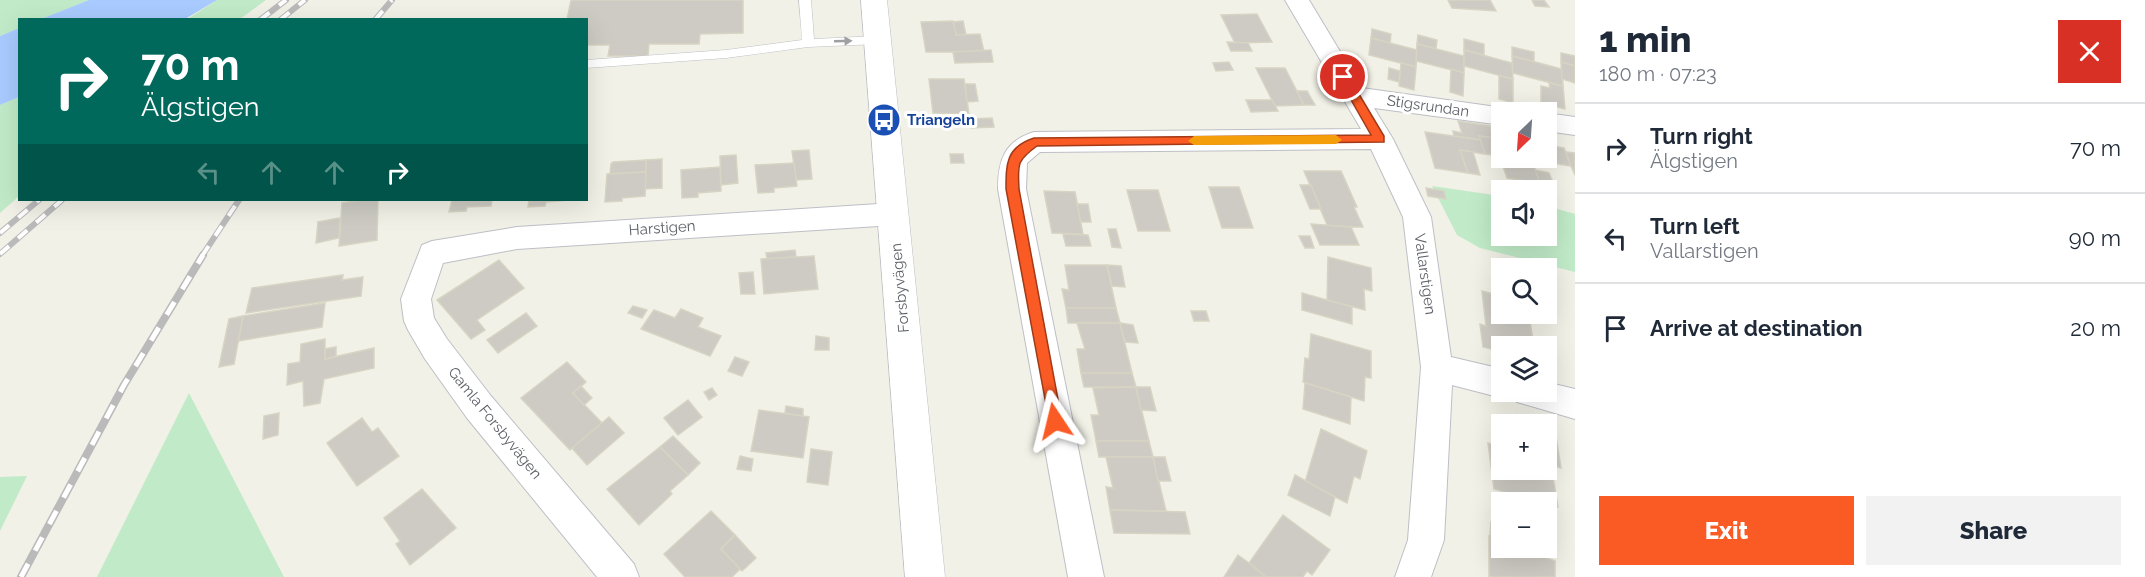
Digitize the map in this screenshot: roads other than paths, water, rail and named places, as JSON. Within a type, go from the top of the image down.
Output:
[{"type":"street","name":"Forsbyvägen","points":[[874,0],[925,577]]},
{"type":"street","name":"Vallarstigen","points":[[1297,0],[1380,139],[1417,217],[1437,367],[1426,540],[1413,577]]},
{"type":"street","name":"Stigsrundan","points":[[1355,96],[1491,115]]},
{"type":"street","points":[[1557,124],[1575,126]]},
{"type":"street","points":[[1086,577],[1012,189],[1012,163],[1019,153],[1034,142],[1380,139]]},
{"type":"street","name":"Harstigen","points":[[432,253],[517,238],[894,214]]},
{"type":"street","name":"Gamla Forsbyvägen","points":[[432,253],[416,299],[419,321],[436,349],[479,407],[621,577]]},
{"type":"street","points":[[1437,367],[1491,381]]},
{"type":"street","points":[[1557,400],[1575,405]]},
{"type":"lane","points":[[805,0],[808,43]]},
{"type":"lane","points":[[588,64],[726,54],[808,43],[878,40]]},
{"type":"water","points":[[89,0],[217,0],[187,18],[44,18]]},
{"type":"water","points":[[18,28],[18,97],[0,105],[0,36]]},
{"type":"railway","points":[[263,18],[286,0]]},
{"type":"railway","points":[[282,18],[305,0]]},
{"type":"railway","points":[[377,18],[392,0]]},
{"type":"railway","points":[[0,233],[38,201]]},
{"type":"railway","points":[[0,254],[61,201]]},
{"type":"railway","points":[[202,256],[238,201]]},
{"type":"railway","points":[[21,577],[124,385],[203,255]]},
{"type":"place","name":"Triangeln","points":[[884,120]]}]
